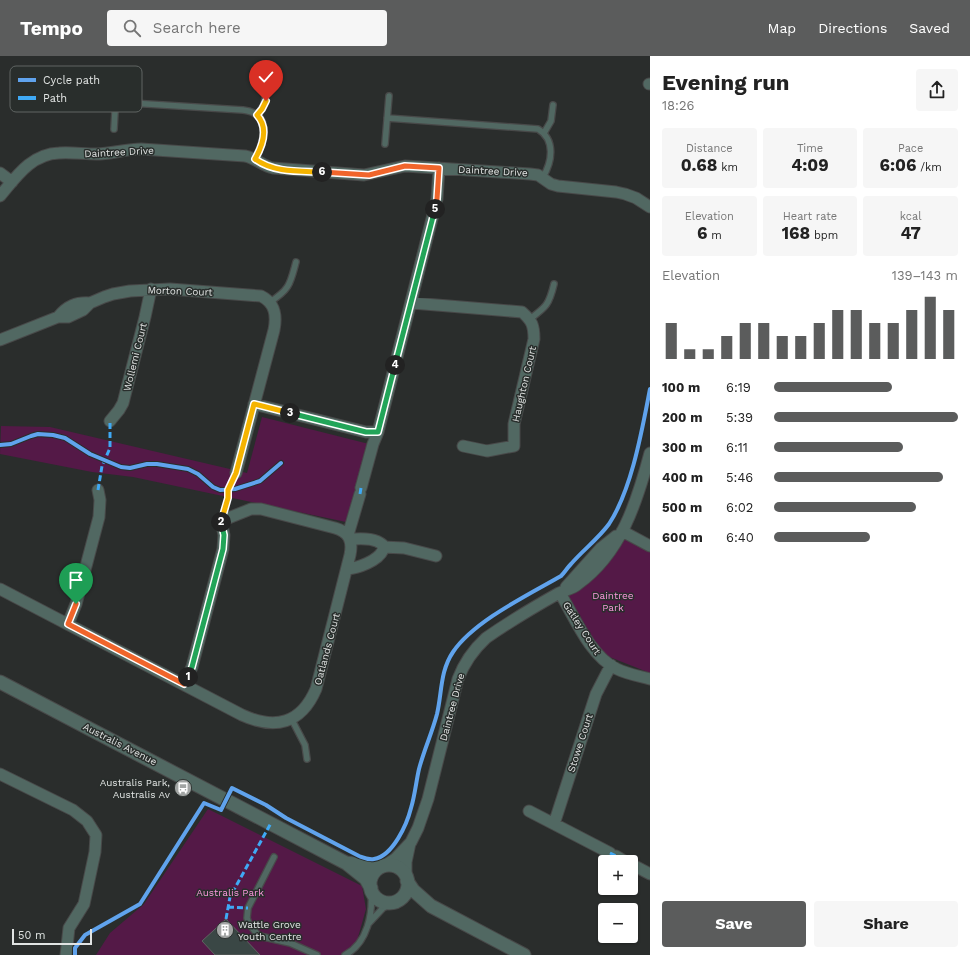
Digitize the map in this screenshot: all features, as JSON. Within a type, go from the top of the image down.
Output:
[{"type":"street","name":"Daintree Drive","points":[[0,196],[31,162],[43,155],[57,153],[102,154],[132,149],[148,149],[240,155],[255,159],[265,166],[273,168],[364,175],[405,166],[530,174],[543,177],[551,184],[558,186],[626,194],[636,198],[650,207]]},
{"type":"street","name":"Oatlands Court","points":[[0,589],[242,715],[260,722],[276,723],[283,722],[304,710],[309,704],[316,689],[347,569],[351,548],[349,537],[412,303],[437,199],[439,168]]},
{"type":"street","points":[[0,172],[12,182]]},
{"type":"street","name":"Wollemi Court","points":[[110,421],[123,403],[146,317],[151,289]]},
{"type":"street","name":"Morton Court","points":[[0,340],[58,316],[68,317],[83,310],[90,303],[122,292],[170,289],[256,295],[268,299],[270,302]]},
{"type":"street","points":[[236,473],[276,320],[275,310],[270,302]]},
{"type":"street","points":[[412,303],[511,310],[522,312],[530,319]]},
{"type":"street","name":"Haughton Court","points":[[463,446],[488,451],[514,446],[514,424],[534,339],[534,327],[530,319]]},
{"type":"street","points":[[254,404],[366,432],[378,432]]},
{"type":"street","name":"Daintree Drive","points":[[406,879],[406,862],[411,842],[418,828],[424,810],[458,679],[466,661],[471,653],[486,638],[560,593],[577,586],[601,564],[609,554],[636,503],[650,453]]},
{"type":"street","points":[[68,624],[76,604],[99,517],[100,500],[98,490]]},
{"type":"street","points":[[184,684],[192,667],[223,549],[224,535],[221,522],[251,509],[261,509],[342,530],[349,537],[372,540],[380,543],[383,547],[404,548],[436,556]]},
{"type":"street","points":[[622,531],[650,546]]},
{"type":"street","points":[[347,569],[359,568],[379,556],[382,553],[383,547]]},
{"type":"street","name":"Gatley Court","points":[[560,593],[593,648],[611,665],[624,672],[650,679]]},
{"type":"street","name":"Stowe Court","points":[[554,824],[596,694],[611,665]]},
{"type":"street","name":"Australis Avenue","points":[[0,682],[346,863],[366,879],[371,889]]},
{"type":"street","points":[[0,774],[73,810],[87,821],[96,835],[95,852],[84,904],[68,928],[66,955]]},
{"type":"street","points":[[529,811],[613,855]]},
{"type":"street","name":"Daintree Drive","points":[[383,866],[394,859],[411,842]]},
{"type":"street","name":"Australis Avenue","points":[[346,863],[383,866]]},
{"type":"street","points":[[431,906],[405,902],[383,902],[378,899],[371,889],[372,877],[377,870],[383,866],[395,867],[402,871],[413,890],[431,906],[524,955]]},
{"type":"street","points":[[638,868],[650,874]]},
{"type":"street","points":[[393,902],[404,895],[407,887],[406,879]]},
{"type":"lane","points":[[257,115],[266,101],[267,85]]},
{"type":"lane","points":[[385,144],[389,96]]},
{"type":"lane","points":[[142,104],[248,110],[257,115],[263,124],[264,129],[262,143],[255,159]]},
{"type":"lane","points":[[544,133],[551,121],[553,105]]},
{"type":"lane","points":[[114,129],[115,112]]},
{"type":"lane","points":[[387,118],[533,128],[544,133],[549,140],[551,149],[549,162],[543,177]]},
{"type":"lane","points":[[270,302],[288,288],[296,262]]},
{"type":"lane","points":[[530,319],[546,307],[554,284]]},
{"type":"lane","points":[[291,718],[305,745],[306,759]]},
{"type":"lane","points":[[274,857],[248,908],[247,913],[249,924],[258,935],[264,938],[290,943],[317,955]]},
{"type":"lane","points":[[345,955],[360,942],[368,923],[371,903],[371,889]]},
{"type":"lane","points":[[368,923],[382,908],[393,902]]},
{"type":"green space","points":[[262,417],[369,444],[346,522],[133,477],[92,472],[0,454],[1,426],[50,427],[247,473]]},
{"type":"green space","name":"Daintree Park","points":[[625,537],[650,548],[650,673],[602,654],[568,595]]},
{"type":"green space","name":"Australis Park","points":[[208,809],[362,886],[366,909],[353,955],[96,955],[110,933],[144,904]]},
{"type":"building","name":"Wattle Grove Youth Centre","points":[[226,919],[260,955],[215,955],[202,941]]},
{"type":"marked path","points":[[98,490],[102,466],[110,448],[110,421]]},
{"type":"marked path","points":[[360,494],[361,488]]},
{"type":"marked path","points":[[226,919],[230,897],[271,823]]},
{"type":"marked path","points":[[610,853],[614,855]]},
{"type":"marked path","points":[[228,907],[248,908]]},
{"type":"cycle path","points":[[75,955],[75,948],[85,935],[140,904],[204,803],[221,810],[232,788],[359,856],[374,859],[381,857],[387,852],[393,846],[403,830],[409,815],[414,798],[419,769],[437,714],[444,674],[449,659],[462,641],[488,619],[561,576],[609,524],[617,510],[630,477],[640,441],[650,389]]},
{"type":"cycle path","points":[[0,445],[11,444],[38,434],[53,435],[65,438],[90,454],[121,467],[130,468],[147,464],[157,464],[188,469],[198,474],[213,487],[220,490],[235,489],[260,481],[281,463]]},
{"type":"cycle path","points":[[221,521],[228,498],[228,490],[236,473]]},
{"type":"place","name":"Australis Park, Australis Av","points":[[183,788]]},
{"type":"place","name":"Wattle Grove Youth Centre","points":[[225,930]]},
{"type":"route","points":[[76,604],[68,624],[184,684],[190,674],[223,549],[224,535],[221,522],[228,498],[228,490],[236,473],[254,404],[366,432],[378,432],[412,303],[437,199],[439,168],[405,166],[364,175],[280,169],[265,166],[255,159],[262,143],[264,129],[263,124],[257,115],[266,101]]}]
